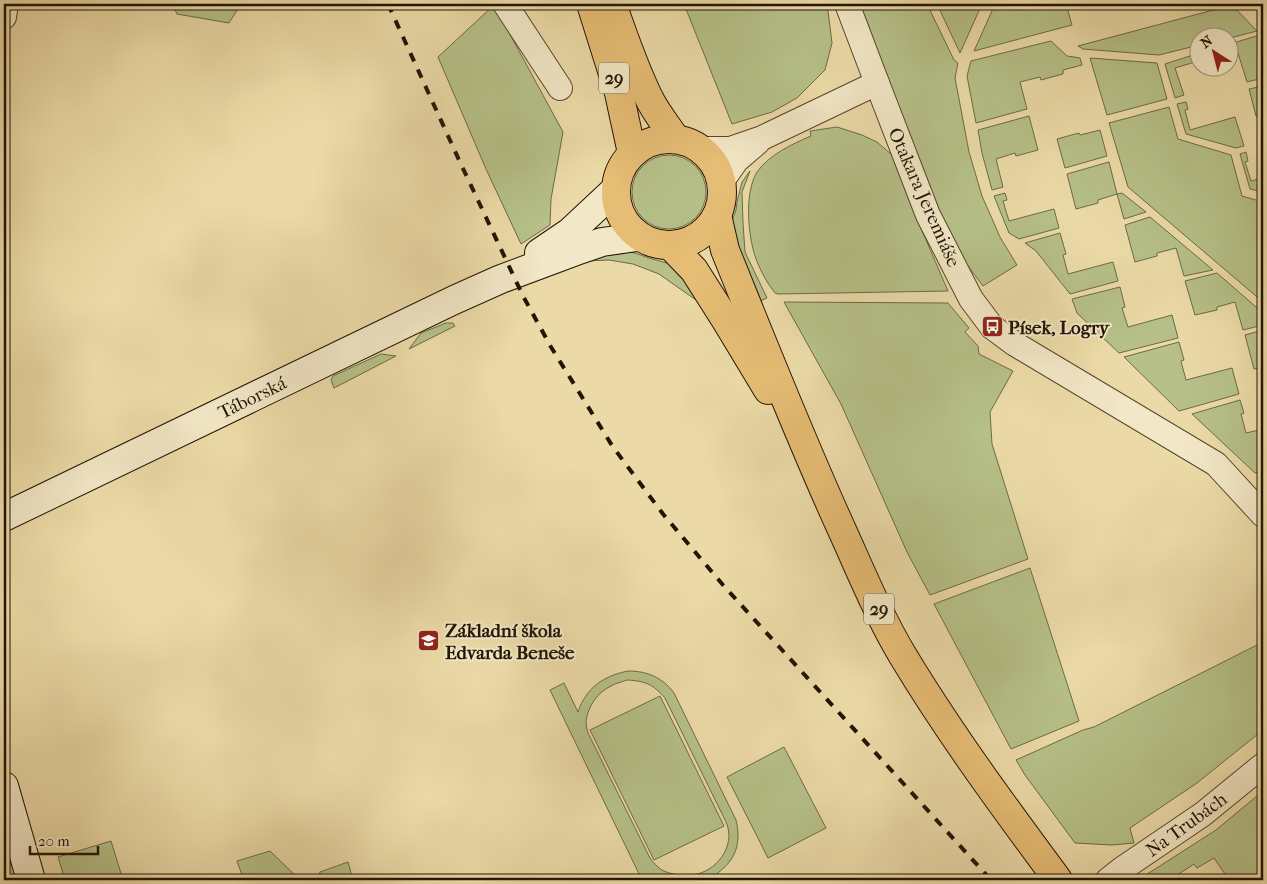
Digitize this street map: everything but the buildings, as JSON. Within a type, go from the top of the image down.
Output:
[{"type":"main road","name":"29","points":[[591,4],[619,93],[632,153]]},
{"type":"main road","name":"29","points":[[612,4],[642,84],[652,104],[675,138]]},
{"type":"main road","points":[[637,237],[626,224],[620,212],[616,189],[620,170],[632,153],[648,142],[662,138],[686,140],[702,149],[714,163],[722,181]]},
{"type":"main road","name":"29","points":[[637,237],[654,244],[670,244],[689,241],[705,231],[716,216],[722,198],[722,181]]},
{"type":"main road","name":"Táborská","points":[[501,279],[570,232],[616,189]]},
{"type":"main road","name":"29","points":[[716,216],[725,250],[813,467],[873,598],[902,655],[958,744],[1058,880]]},
{"type":"main road","name":"Táborská","points":[[4,516],[501,279],[602,242],[637,237]]},
{"type":"main road","name":"29","points":[[670,244],[694,270],[813,467]]},
{"type":"main road","points":[[4,786],[31,880]]},
{"type":"street","points":[[4,17],[6,4]]},
{"type":"street","points":[[505,4],[560,88]]},
{"type":"street","name":"Otakara Jeremiáše","points":[[847,4],[928,215],[971,299],[992,327],[1015,344],[1216,464],[1263,515]]},
{"type":"street","points":[[702,149],[730,149],[762,138],[876,83]]},
{"type":"street","points":[[722,181],[736,161],[762,138]]},
{"type":"street","name":"Na Trubách","points":[[1108,880],[1203,814],[1263,765]]},
{"type":"green space","points":[[172,4],[241,4],[229,23],[177,14]]},
{"type":"green space","points":[[684,4],[826,4],[832,43],[825,70],[797,98],[772,112],[732,124]]},
{"type":"green space","points":[[860,4],[927,4],[954,60],[958,63],[955,78],[969,152],[982,196],[1000,237],[1017,265],[983,286],[959,254],[943,224]]},
{"type":"green space","points":[[937,4],[982,4],[960,53]]},
{"type":"green space","points":[[995,4],[1066,4],[1072,25],[974,51]]},
{"type":"green space","points":[[494,5],[563,132],[551,199],[550,225],[521,244],[486,169],[438,57]]},
{"type":"green space","points":[[1232,5],[1257,31],[1240,35],[1240,28],[1190,28],[1190,47],[1159,55],[1083,49],[1078,46]]},
{"type":"green space","points":[[1263,34],[1263,78],[1247,82],[1240,60],[1240,41]]},
{"type":"green space","points":[[1051,41],[1067,56],[1080,58],[1082,65],[1063,70],[1063,74],[1041,80],[1040,77],[1020,82],[1027,109],[976,123],[967,76],[971,61]]},
{"type":"green space","points":[[1190,56],[1190,64],[1175,68],[1184,95],[1175,98],[1165,64]]},
{"type":"green space","points":[[1090,58],[1157,63],[1167,99],[1107,115]]},
{"type":"green space","points":[[1263,86],[1263,115],[1256,116],[1249,89]]},
{"type":"green space","points":[[1186,102],[1188,109],[1185,110],[1190,130],[1235,117],[1244,146],[1236,148],[1186,134],[1177,104]]},
{"type":"green space","points":[[1169,107],[1178,139],[1231,155],[1242,196],[1263,202],[1263,302],[1128,187],[1109,123]]},
{"type":"green space","points":[[1029,116],[1038,150],[1016,156],[1015,153],[996,159],[1003,187],[992,190],[978,130]]},
{"type":"green space","points":[[837,127],[877,142],[892,155],[948,291],[778,294],[769,285],[756,259],[749,227],[750,191],[753,181],[757,172],[768,160],[789,146],[811,136],[810,131]]},
{"type":"green space","points":[[1100,130],[1107,156],[1065,168],[1057,139]]},
{"type":"green space","points":[[1246,152],[1248,161],[1245,162],[1251,181],[1263,178],[1263,192],[1250,189],[1240,154]]},
{"type":"green space","points":[[669,155],[683,158],[695,166],[703,178],[706,192],[703,206],[695,218],[683,226],[669,229],[655,226],[643,218],[635,206],[632,192],[635,178],[643,166],[655,158]]},
{"type":"green space","points":[[1109,162],[1117,194],[1098,200],[1098,203],[1076,209],[1067,174]]},
{"type":"green space","points":[[750,171],[742,192],[745,252],[767,298],[756,303],[730,226],[736,210],[742,182]]},
{"type":"green space","points":[[1005,193],[1007,200],[1003,201],[1009,221],[1054,209],[1059,228],[1019,239],[1009,233],[994,196]]},
{"type":"green space","points":[[1122,193],[1146,212],[1124,219],[1117,194]]},
{"type":"green space","points":[[1150,217],[1213,270],[1184,276],[1176,248],[1135,262],[1125,225]]},
{"type":"green space","points":[[1060,233],[1066,254],[1063,255],[1068,274],[1113,262],[1118,281],[1070,294],[1036,251],[1025,243]]},
{"type":"green space","points":[[616,250],[635,253],[676,267],[711,314],[696,300],[659,274],[633,264],[609,260],[587,261]]},
{"type":"green space","points":[[1217,273],[1263,313],[1263,325],[1243,330],[1235,302],[1217,307],[1217,310],[1195,315],[1185,281]]},
{"type":"green space","points":[[1120,287],[1125,307],[1122,308],[1128,327],[1172,315],[1178,338],[1119,353],[1077,313],[1072,299]]},
{"type":"green space","points":[[784,302],[948,303],[969,328],[965,332],[978,346],[979,354],[1013,371],[990,412],[992,444],[1028,559],[930,595],[907,552],[841,404]]},
{"type":"green space","points":[[446,323],[453,323],[455,326],[409,349],[421,333]]},
{"type":"green space","points":[[1263,330],[1263,367],[1254,369],[1245,335]]},
{"type":"green space","points":[[1179,342],[1184,360],[1181,361],[1186,380],[1232,368],[1239,394],[1179,411],[1124,357]]},
{"type":"green space","points":[[381,354],[396,356],[334,388],[331,380],[333,376]]},
{"type":"green space","points":[[1240,400],[1244,413],[1241,414],[1246,433],[1263,429],[1263,471],[1255,473],[1192,414]]},
{"type":"green space","points":[[1030,568],[1079,721],[1011,749],[934,604]]},
{"type":"green space","points":[[1263,642],[1263,730],[1197,783],[1130,828],[1134,843],[1112,845],[1075,843],[1016,760],[1083,730],[1094,727]]},
{"type":"green space","points":[[628,671],[642,672],[654,676],[674,693],[736,820],[738,842],[734,855],[725,867],[709,879],[696,881],[642,880],[550,690],[564,683],[578,712],[586,696],[597,684],[619,673]],"holes":[[[633,680],[652,686],[665,698],[727,824],[729,836],[728,845],[724,853],[713,866],[697,874],[677,875],[668,873],[660,869],[651,859],[588,733],[587,715],[591,705],[598,696],[615,684]]]},
{"type":"green space","points":[[660,696],[724,826],[654,860],[590,730]]},
{"type":"green space","points":[[784,747],[826,828],[768,858],[727,777]]},
{"type":"green space","points":[[1263,791],[1263,810],[1258,814],[1263,823],[1263,829],[1260,831],[1263,836],[1263,880],[1229,880],[1214,858],[1197,868],[1194,864],[1174,877],[1176,880],[1138,880],[1216,830]]},
{"type":"green space","points":[[4,841],[16,880],[4,880]]},
{"type":"green space","points":[[111,841],[123,880],[65,880],[58,857]]},
{"type":"green space","points":[[270,851],[300,880],[244,880],[237,861]]},
{"type":"green space","points":[[348,862],[353,880],[318,880],[320,872]]},
{"type":"railway","points":[[388,4],[523,296],[551,347],[613,447],[663,514],[723,585],[991,880]]},
{"type":"place","name":"Písek, Logry","points":[[992,327]]},
{"type":"place","name":"Základní škola Edvarda Beneše","points":[[429,641]]}]
